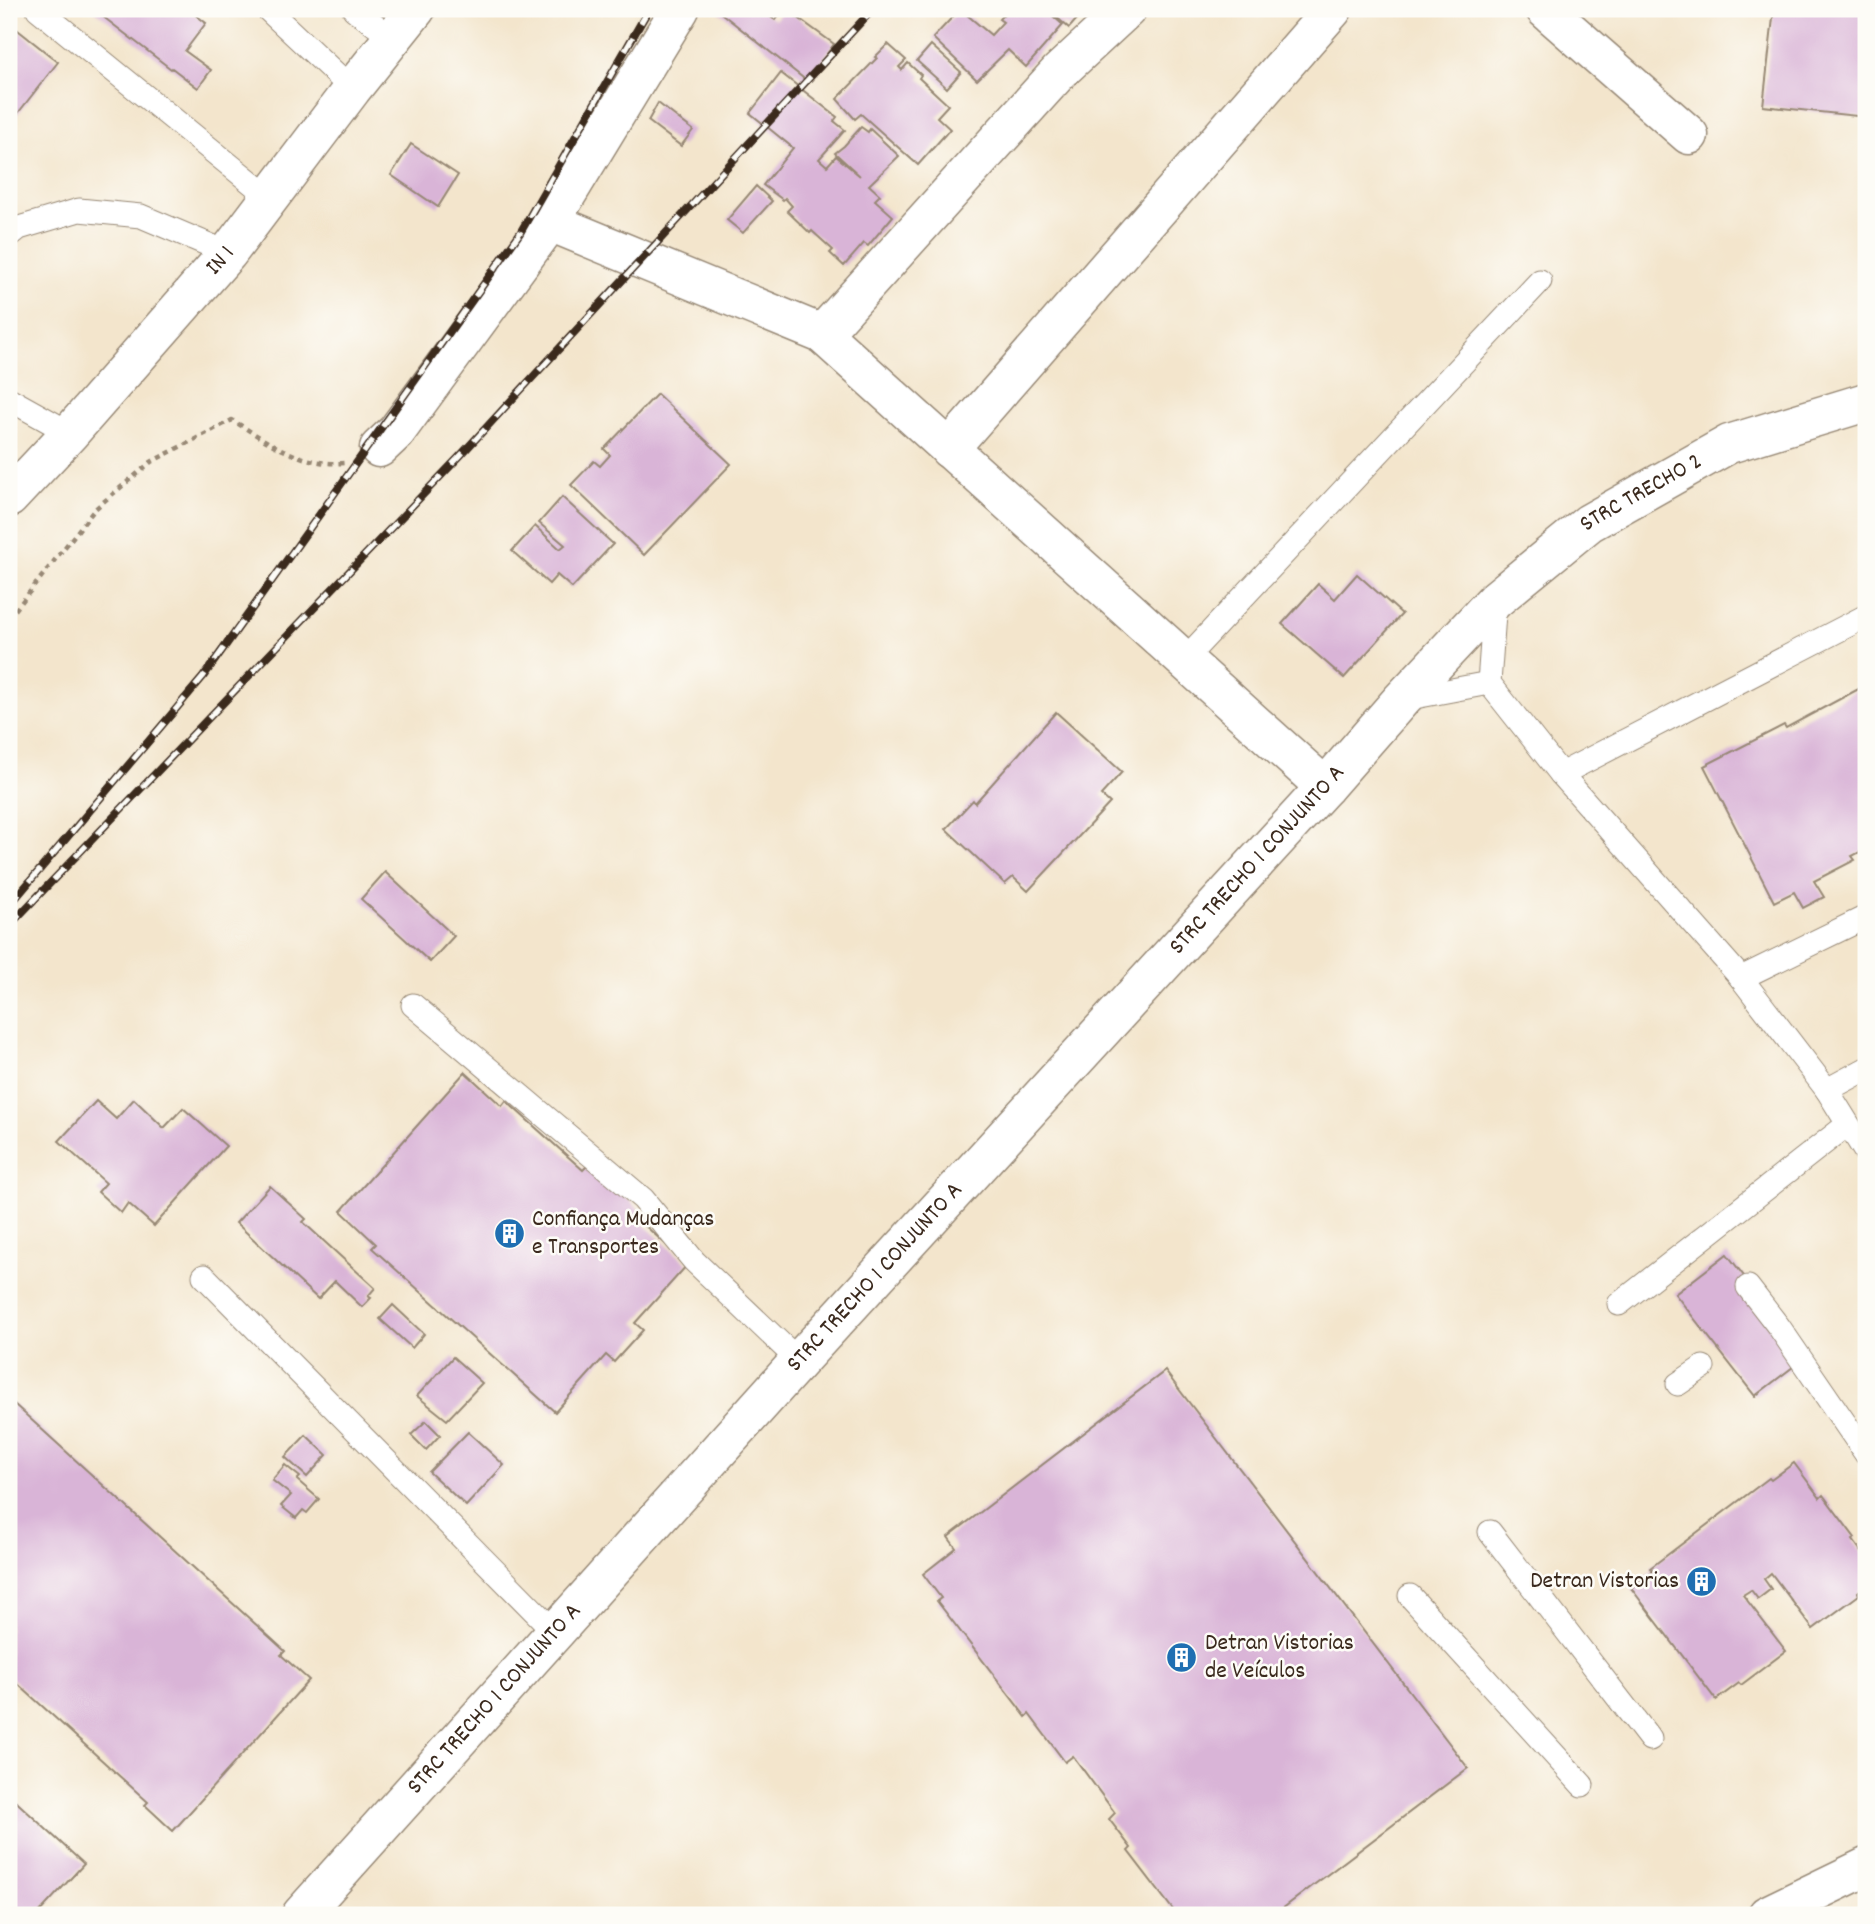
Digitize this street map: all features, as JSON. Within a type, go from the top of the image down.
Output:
[{"type":"street","name":"IN 1","points":[[9,498],[70,433],[228,253],[416,9]]},
{"type":"street","points":[[379,448],[396,432],[550,222],[680,9]]},
{"type":"street","points":[[822,334],[1059,72],[1127,9]]},
{"type":"street","points":[[949,449],[1333,9]]},
{"type":"street","points":[[1545,9],[1689,135]]},
{"type":"street","points":[[550,222],[822,334],[1325,787]]},
{"type":"street","name":"STRC TRECHO 2","points":[[1452,644],[1495,600],[1589,523],[1729,444],[1866,402]]},
{"type":"street","name":"STRC TRECHO 1 CONJUNTO A","points":[[301,1915],[799,1361],[1325,787],[1452,644]]},
{"type":"street","points":[[1767,1915],[1866,1867]]},
{"type":"lane","points":[[38,9],[269,197]]},
{"type":"lane","points":[[267,9],[352,89]]},
{"type":"lane","points":[[354,9],[392,38]]},
{"type":"lane","points":[[9,236],[19,229],[79,210],[141,216],[228,253]]},
{"type":"lane","points":[[1184,660],[1541,281]]},
{"type":"lane","points":[[9,399],[70,433]]},
{"type":"lane","points":[[1495,600],[1489,683],[1562,774],[1741,978],[1827,1090],[1866,1153]]},
{"type":"lane","points":[[1562,774],[1866,617]]},
{"type":"lane","points":[[1401,699],[1489,683]]},
{"type":"lane","points":[[1741,978],[1866,917]]},
{"type":"lane","points":[[413,1005],[643,1199],[694,1261],[799,1361]]},
{"type":"lane","points":[[1827,1090],[1866,1069]]},
{"type":"lane","points":[[1619,1304],[1847,1125]]},
{"type":"lane","points":[[204,1276],[555,1632]]},
{"type":"lane","points":[[1748,1287],[1779,1327],[1866,1454]]},
{"type":"lane","points":[[1678,1384],[1703,1367]]},
{"type":"lane","points":[[1490,1532],[1650,1739]]},
{"type":"lane","points":[[1410,1596],[1582,1786]]},
{"type":"path","points":[[9,618],[95,509],[151,462],[232,420],[280,450],[324,464],[357,462],[379,448]]},
{"type":"building","points":[[93,9],[188,9],[206,23],[185,51],[211,70],[198,88]]},
{"type":"building","points":[[718,9],[759,9],[775,20],[786,9],[834,44],[807,81]]},
{"type":"building","points":[[960,9],[991,35],[1003,22],[999,19],[1008,9],[1045,9],[1063,25],[1026,67],[1008,50],[977,80],[933,38]]},
{"type":"building","points":[[1047,9],[1086,9],[1069,28]]},
{"type":"building","points":[[1774,9],[1866,9],[1866,117],[1763,106]]},
{"type":"building","points":[[9,23],[58,62],[15,117],[9,113]]},
{"type":"building","points":[[888,44],[906,60],[899,67],[902,70],[908,63],[921,75],[919,78],[948,105],[937,117],[950,129],[918,165],[861,114],[855,119],[837,99]]},
{"type":"building","points":[[931,45],[961,72],[947,88],[917,61]]},
{"type":"building","points":[[781,73],[837,117],[834,121],[845,130],[819,159],[827,166],[836,156],[860,176],[835,153],[861,127],[868,132],[870,129],[899,156],[869,185],[880,195],[875,200],[893,216],[868,246],[864,243],[844,266],[830,253],[833,250],[787,211],[792,206],[785,198],[783,200],[763,185],[793,148],[750,113]]},
{"type":"building","points":[[658,103],[693,130],[681,146],[648,121]]},
{"type":"building","points":[[411,144],[458,175],[438,207],[391,175]]},
{"type":"building","points":[[756,186],[772,201],[743,233],[727,220]]},
{"type":"building","points":[[657,394],[731,464],[644,555],[571,485],[594,461],[600,466],[610,455],[604,449]]},
{"type":"building","points":[[562,497],[613,544],[572,588],[557,575],[549,584],[512,551],[535,526],[560,549],[565,545],[539,523]]},
{"type":"building","points":[[1357,574],[1402,614],[1344,678],[1282,624],[1318,584],[1335,599]]},
{"type":"building","points":[[1866,685],[1866,849],[1852,856],[1855,860],[1814,881],[1824,897],[1803,908],[1794,892],[1774,902],[1704,766],[1784,725],[1786,728]]},
{"type":"building","points":[[1056,712],[1122,772],[1101,795],[1110,803],[1028,891],[1013,877],[1005,884],[946,829],[973,800],[975,803]]},
{"type":"building","points":[[385,872],[454,936],[430,962],[361,899]]},
{"type":"building","name":"Confiança Mudanças e Transportes","points":[[465,1072],[502,1106],[506,1101],[583,1170],[589,1164],[647,1216],[642,1223],[688,1264],[635,1323],[643,1330],[614,1362],[606,1355],[555,1412],[372,1248],[376,1244],[341,1211]]},
{"type":"building","points":[[134,1099],[164,1128],[183,1108],[226,1146],[154,1226],[128,1203],[121,1213],[98,1192],[106,1183],[59,1141],[96,1101],[116,1119]]},
{"type":"building","points":[[270,1186],[306,1219],[303,1222],[375,1288],[368,1296],[371,1298],[362,1307],[335,1281],[318,1299],[236,1223]]},
{"type":"building","points":[[1727,1254],[1806,1357],[1755,1396],[1675,1294]]},
{"type":"building","points":[[393,1305],[424,1334],[412,1348],[380,1319]]},
{"type":"building","points":[[453,1357],[482,1383],[447,1420],[417,1396]]},
{"type":"building","name":"Detran Vistorias de Veículos","points":[[1165,1371],[1468,1768],[1274,1915],[1177,1915],[1128,1851],[1131,1848],[1109,1819],[1115,1813],[1073,1756],[1065,1762],[1029,1714],[1026,1717],[937,1601],[941,1598],[923,1574],[956,1548],[948,1537]]},
{"type":"building","points":[[14,1404],[285,1651],[281,1655],[309,1680],[173,1831],[145,1805],[148,1802],[9,1676],[9,1409]]},
{"type":"building","points":[[426,1421],[440,1435],[426,1450],[411,1435]]},
{"type":"building","points":[[468,1432],[504,1465],[466,1506],[429,1472]]},
{"type":"building","points":[[306,1435],[327,1455],[307,1477],[285,1457]]},
{"type":"building","name":"Detran Vistorias","points":[[1794,1463],[1820,1498],[1823,1495],[1855,1538],[1853,1540],[1866,1558],[1866,1585],[1858,1592],[1859,1595],[1813,1629],[1771,1573],[1764,1579],[1771,1589],[1758,1599],[1751,1590],[1743,1595],[1786,1651],[1716,1700],[1631,1588],[1653,1571],[1650,1568],[1769,1478],[1771,1480]]},
{"type":"building","points":[[285,1465],[300,1477],[297,1480],[319,1499],[307,1513],[303,1510],[296,1518],[281,1506],[291,1495],[272,1480]]},
{"type":"building","points":[[9,1795],[84,1864],[37,1915],[9,1915]]},
{"type":"railway","points":[[9,906],[203,677],[357,462],[520,233],[649,9]]},
{"type":"railway","points":[[9,926],[460,456],[873,9]]},
{"type":"place","name":"Confiança Mudanças e Transportes","points":[[509,1234]]},
{"type":"place","name":"Detran Vistorias","points":[[1702,1582]]},
{"type":"place","name":"Detran Vistorias de Veículos","points":[[1182,1658]]}]
